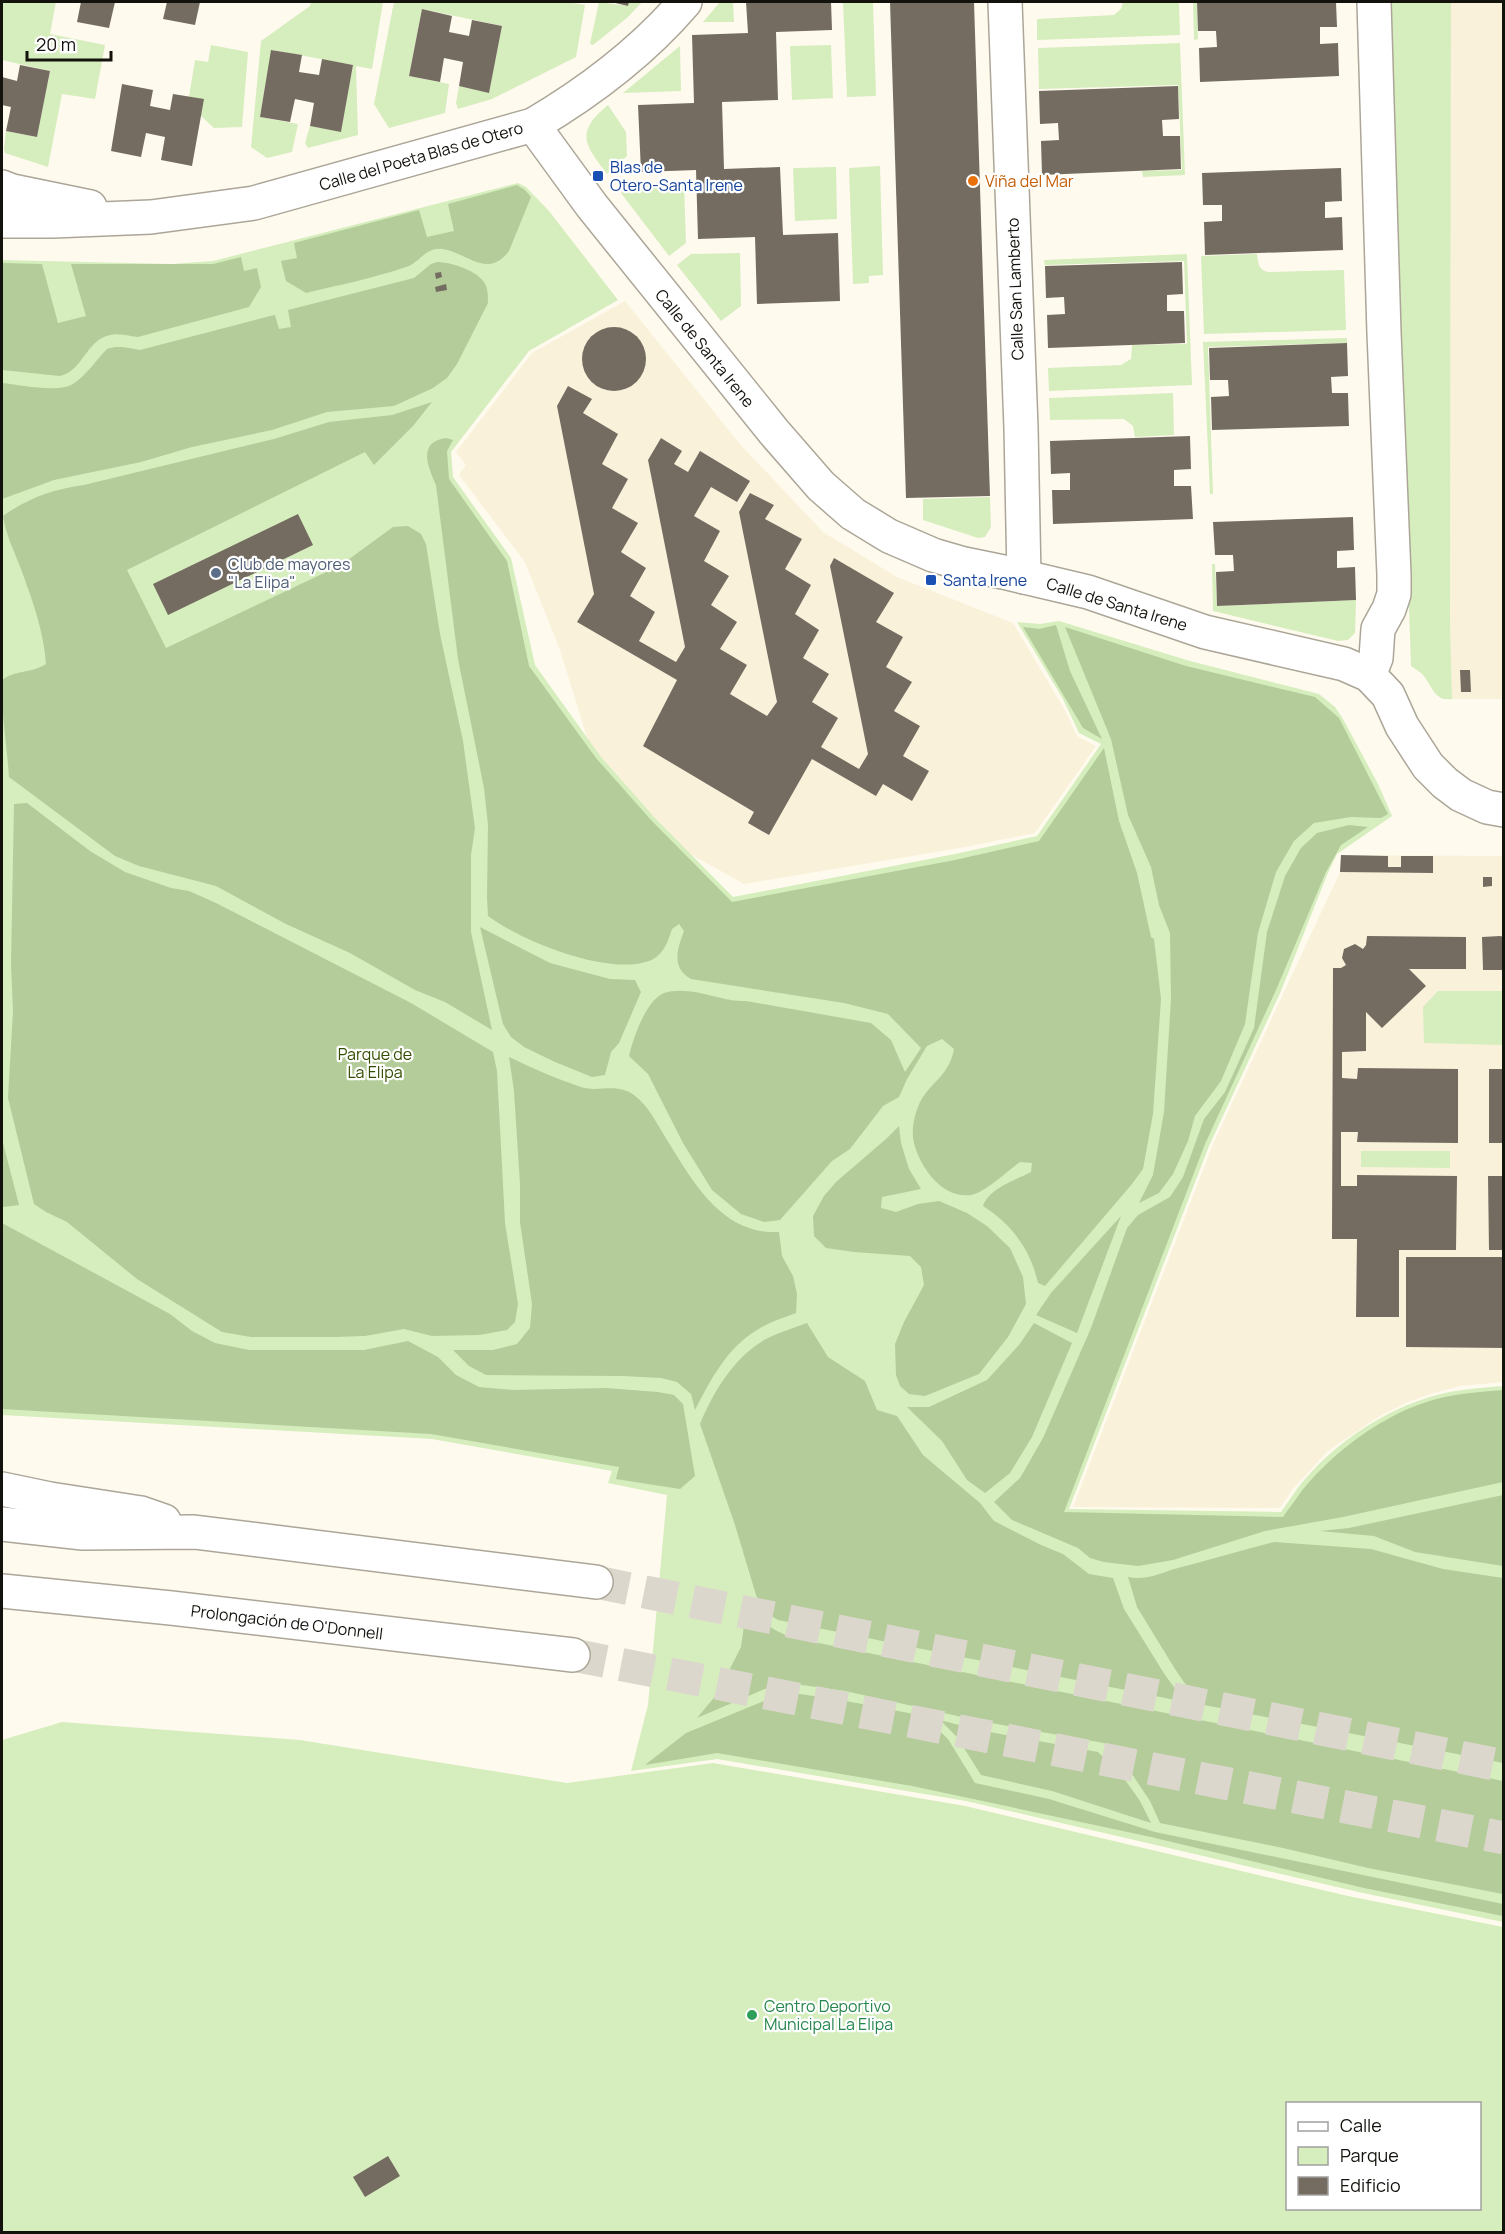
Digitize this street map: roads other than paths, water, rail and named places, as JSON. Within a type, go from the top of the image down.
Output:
[{"type":"main road","name":"Calle del Poeta Blas de Otero","points":[[2,221],[151,217],[254,202],[533,125],[563,108],[630,57],[685,2]]},
{"type":"main road","name":"Calle San Lamberto","points":[[1005,2],[1022,439],[1024,577]]},
{"type":"main road","points":[[1369,675],[1376,658],[1378,629],[1394,594],[1374,2]]},
{"type":"main road","name":"Calle de Santa Irene","points":[[533,125],[592,206],[774,432],[821,486],[853,514],[889,536],[933,555],[1088,592],[1205,632],[1344,663],[1369,675],[1388,695],[1402,726],[1428,766],[1445,783],[1461,795],[1478,803],[1503,810]]},
{"type":"main road","name":"Calle del Poeta Blas de Otero","points":[[2,187],[78,205],[151,217]]},
{"type":"main road","points":[[2,1489],[141,1513],[194,1532]]},
{"type":"main road","points":[[2,1524],[83,1533]]},
{"type":"main road","points":[[2,1539],[83,1533],[194,1532],[596,1582]]},
{"type":"main road","name":"Prolongación de O'Donnell","points":[[2,1592],[171,1608],[573,1655]]},
{"type":"main road","points":[[2,1603],[171,1608]]},
{"type":"tunnel","points":[[596,1582],[1504,1766]]},
{"type":"tunnel","points":[[573,1655],[1504,1838]]},
{"type":"place","name":"Blas de Otero-Santa Irene","points":[[598,176]]},
{"type":"place","name":"Viña del Mar","points":[[973,181]]},
{"type":"place","name":"Club de mayores \"La Elipa\"","points":[[216,573]]},
{"type":"place","name":"Santa Irene","points":[[931,580]]},
{"type":"place","name":"Centro Deportivo Municipal La Elipa","points":[[752,2015]]},
{"type":"park label","name":"Parque de La Elipa","points":[[375,1063]]}]
